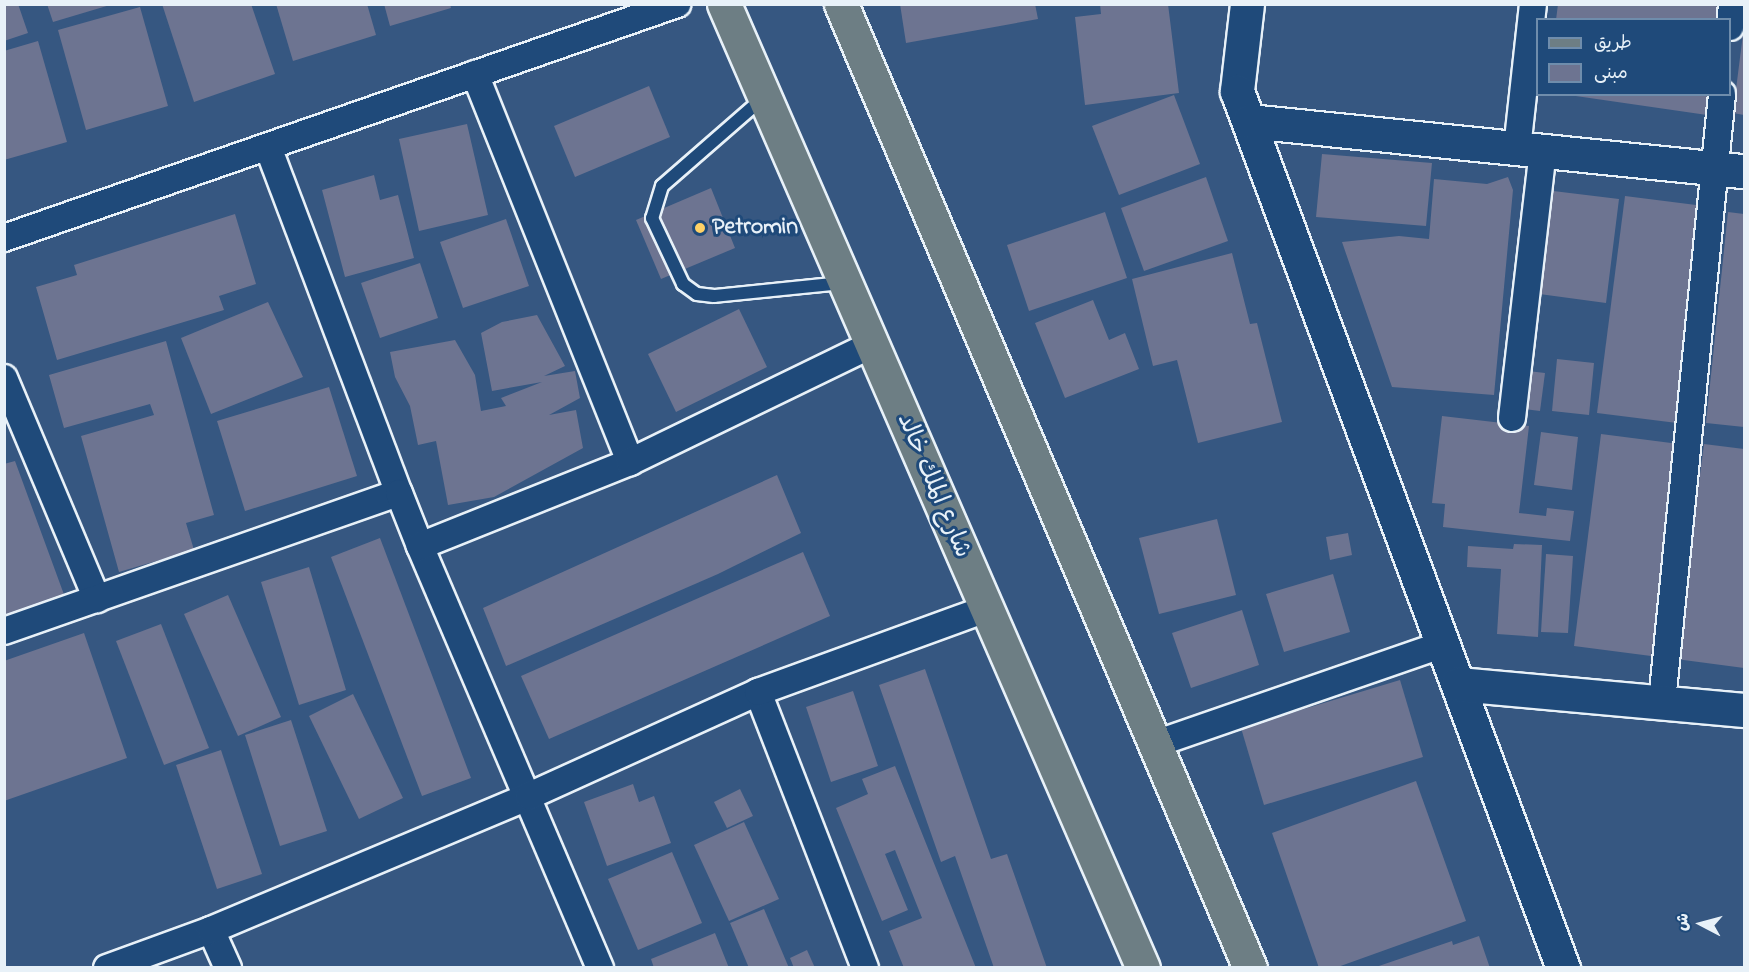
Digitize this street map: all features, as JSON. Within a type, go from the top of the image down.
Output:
[{"type":"main road","name":"شارع الملك خالد","points":[[724,4],[1143,968]]},
{"type":"main road","points":[[841,4],[1250,968]]},
{"type":"street","points":[[4,238],[677,4]]},
{"type":"street","points":[[1247,4],[1237,91],[1563,968]]},
{"type":"street","points":[[1512,418],[1530,150],[1533,4]]},
{"type":"street","points":[[475,74],[630,462]]},
{"type":"street","points":[[1662,702],[1729,170],[1722,96]]},
{"type":"street","points":[[1248,121],[1729,170]]},
{"type":"street","points":[[268,147],[420,546],[529,796],[600,968]]},
{"type":"street","points":[[420,546],[630,462],[872,345]]},
{"type":"street","points":[[4,378],[97,599]]},
{"type":"street","points":[[4,631],[399,493]]},
{"type":"street","points":[[107,968],[211,930],[529,796],[758,692],[986,609]]},
{"type":"street","points":[[1155,744],[1443,644]]},
{"type":"street","points":[[1458,684],[1744,710]]},
{"type":"street","points":[[758,692],[865,968]]},
{"type":"street","points":[[211,930],[228,968]]},
{"type":"lane","points":[[764,98],[662,186],[652,218],[683,284],[697,294],[714,296],[845,283]]},
{"type":"building","points":[[4,4],[18,4],[28,33],[4,41]]},
{"type":"building","points":[[47,4],[110,4],[110,5],[53,22]]},
{"type":"building","points":[[162,4],[251,4],[275,74],[194,102]]},
{"type":"building","points":[[276,4],[367,4],[376,35],[293,61]]},
{"type":"building","points":[[384,4],[450,4],[451,8],[390,26]]},
{"type":"building","points":[[900,4],[1035,4],[1038,19],[906,43]]},
{"type":"building","points":[[1100,4],[1168,4],[1179,93],[1085,105],[1075,17],[1101,14]]},
{"type":"building","points":[[1558,4],[1721,4],[1719,18],[1556,18]]},
{"type":"building","points":[[140,7],[168,106],[86,130],[58,30]]},
{"type":"building","points":[[1744,34],[1744,115],[1733,113]]},
{"type":"building","points":[[38,41],[67,142],[4,160],[4,51]]},
{"type":"building","points":[[649,86],[670,137],[575,177],[554,126]]},
{"type":"building","points":[[1174,95],[1200,164],[1119,195],[1092,126]]},
{"type":"building","points":[[1576,96],[1709,96],[1707,115]]},
{"type":"building","points":[[467,124],[488,215],[419,231],[399,139]]},
{"type":"building","points":[[1322,154],[1432,163],[1426,226],[1316,217]]},
{"type":"building","points":[[374,175],[380,200],[398,195],[414,258],[345,277],[322,190]]},
{"type":"building","points":[[1206,177],[1228,241],[1144,271],[1121,208]]},
{"type":"building","points":[[1508,177],[1513,190],[1494,395],[1392,387],[1342,242],[1399,236],[1429,239],[1434,179],[1487,184]]},
{"type":"building","points":[[711,188],[735,248],[661,279],[636,220]]},
{"type":"building","points":[[1545,190],[1619,199],[1606,303],[1532,293]]},
{"type":"building","points":[[1625,196],[1704,206],[1677,423],[1597,413]]},
{"type":"building","points":[[1105,212],[1127,278],[1029,311],[1007,245]]},
{"type":"building","points":[[1728,212],[1744,214],[1744,427],[1706,423]]},
{"type":"building","points":[[235,214],[256,284],[219,296],[224,310],[57,360],[36,287],[77,275],[74,265]]},
{"type":"building","points":[[506,219],[529,286],[463,308],[440,242]]},
{"type":"building","points":[[1232,253],[1250,324],[1257,323],[1282,422],[1198,443],[1177,360],[1153,366],[1132,279]]},
{"type":"building","points":[[420,263],[438,318],[380,338],[361,283]]},
{"type":"building","points":[[1093,300],[1109,340],[1125,333],[1139,369],[1065,398],[1035,323]]},
{"type":"building","points":[[268,302],[303,377],[211,414],[181,338]]},
{"type":"building","points":[[739,309],[767,367],[676,412],[648,354]]},
{"type":"building","points":[[537,315],[565,366],[544,376],[575,371],[580,398],[549,415],[576,410],[583,448],[494,497],[448,505],[436,441],[418,445],[410,406],[395,377],[390,352],[455,340],[475,375],[481,411],[506,406],[501,398],[542,382],[492,391],[481,333],[502,322]]},
{"type":"building","points":[[166,341],[214,515],[186,523],[194,550],[119,572],[81,436],[154,415],[150,404],[64,428],[49,375]]},
{"type":"building","points":[[1557,359],[1594,363],[1589,415],[1552,411]]},
{"type":"building","points":[[1528,371],[1545,373],[1540,411],[1523,409]]},
{"type":"building","points":[[329,387],[357,476],[245,511],[217,421]]},
{"type":"building","points":[[1442,416],[1529,426],[1519,513],[1546,516],[1547,508],[1574,511],[1570,541],[1443,527],[1445,504],[1432,503]]},
{"type":"building","points":[[1541,432],[1578,437],[1572,490],[1534,485]]},
{"type":"building","points":[[1601,434],[1679,444],[1651,656],[1574,646]]},
{"type":"building","points":[[1704,444],[1744,449],[1744,668],[1676,659]]},
{"type":"building","points":[[15,461],[66,600],[22,617],[19,612],[4,617],[4,464]]},
{"type":"building","points":[[777,475],[801,533],[718,574],[506,666],[483,608]]},
{"type":"building","points":[[1217,519],[1236,595],[1159,614],[1139,538]]},
{"type":"building","points":[[1348,533],[1352,555],[1330,560],[1326,537]]},
{"type":"building","points":[[380,538],[471,778],[422,796],[331,557]]},
{"type":"building","points":[[1514,544],[1542,545],[1538,637],[1497,634],[1501,569],[1467,567],[1468,546],[1513,549]]},
{"type":"building","points":[[803,552],[830,616],[549,739],[521,676]]},
{"type":"building","points":[[1546,554],[1573,556],[1568,633],[1541,632]]},
{"type":"building","points":[[309,567],[346,690],[299,705],[261,582]]},
{"type":"building","points":[[1333,574],[1350,632],[1284,652],[1266,594]]},
{"type":"building","points":[[228,595],[281,717],[238,736],[184,614]]},
{"type":"building","points":[[1242,610],[1259,665],[1191,688],[1172,633]]},
{"type":"building","points":[[161,624],[209,748],[164,765],[116,641]]},
{"type":"building","points":[[84,633],[127,758],[4,801],[4,661]]},
{"type":"building","points":[[925,669],[991,859],[1007,854],[1047,968],[994,968],[955,856],[941,862],[879,685]]},
{"type":"building","points":[[1400,680],[1423,757],[1264,805],[1241,728]]},
{"type":"building","points":[[853,691],[878,766],[831,782],[806,707]]},
{"type":"building","points":[[353,694],[403,798],[359,819],[309,716]]},
{"type":"building","points":[[291,720],[327,831],[280,846],[245,735]]},
{"type":"building","points":[[221,750],[262,874],[217,889],[176,765]]},
{"type":"building","points":[[895,766],[976,968],[904,968],[889,931],[922,918],[895,850],[885,854],[908,910],[882,921],[836,808],[868,794],[862,779]]},
{"type":"building","points":[[1416,781],[1466,921],[1335,968],[1319,968],[1272,833]]},
{"type":"building","points":[[633,784],[639,802],[654,796],[671,843],[607,866],[584,802]]},
{"type":"building","points":[[740,789],[753,816],[727,828],[714,802]]},
{"type":"building","points":[[744,822],[779,899],[729,921],[694,845]]},
{"type":"building","points":[[672,852],[702,923],[638,950],[608,879]]},
{"type":"building","points":[[764,909],[789,968],[749,968],[730,923]]},
{"type":"building","points":[[715,933],[729,968],[654,968],[651,959]]},
{"type":"building","points":[[1479,936],[1490,968],[1373,968],[1452,941],[1453,945]]},
{"type":"building","points":[[807,950],[815,968],[794,968],[790,958]]},
{"type":"place","name":"Petromin","points":[[700,228]]}]
